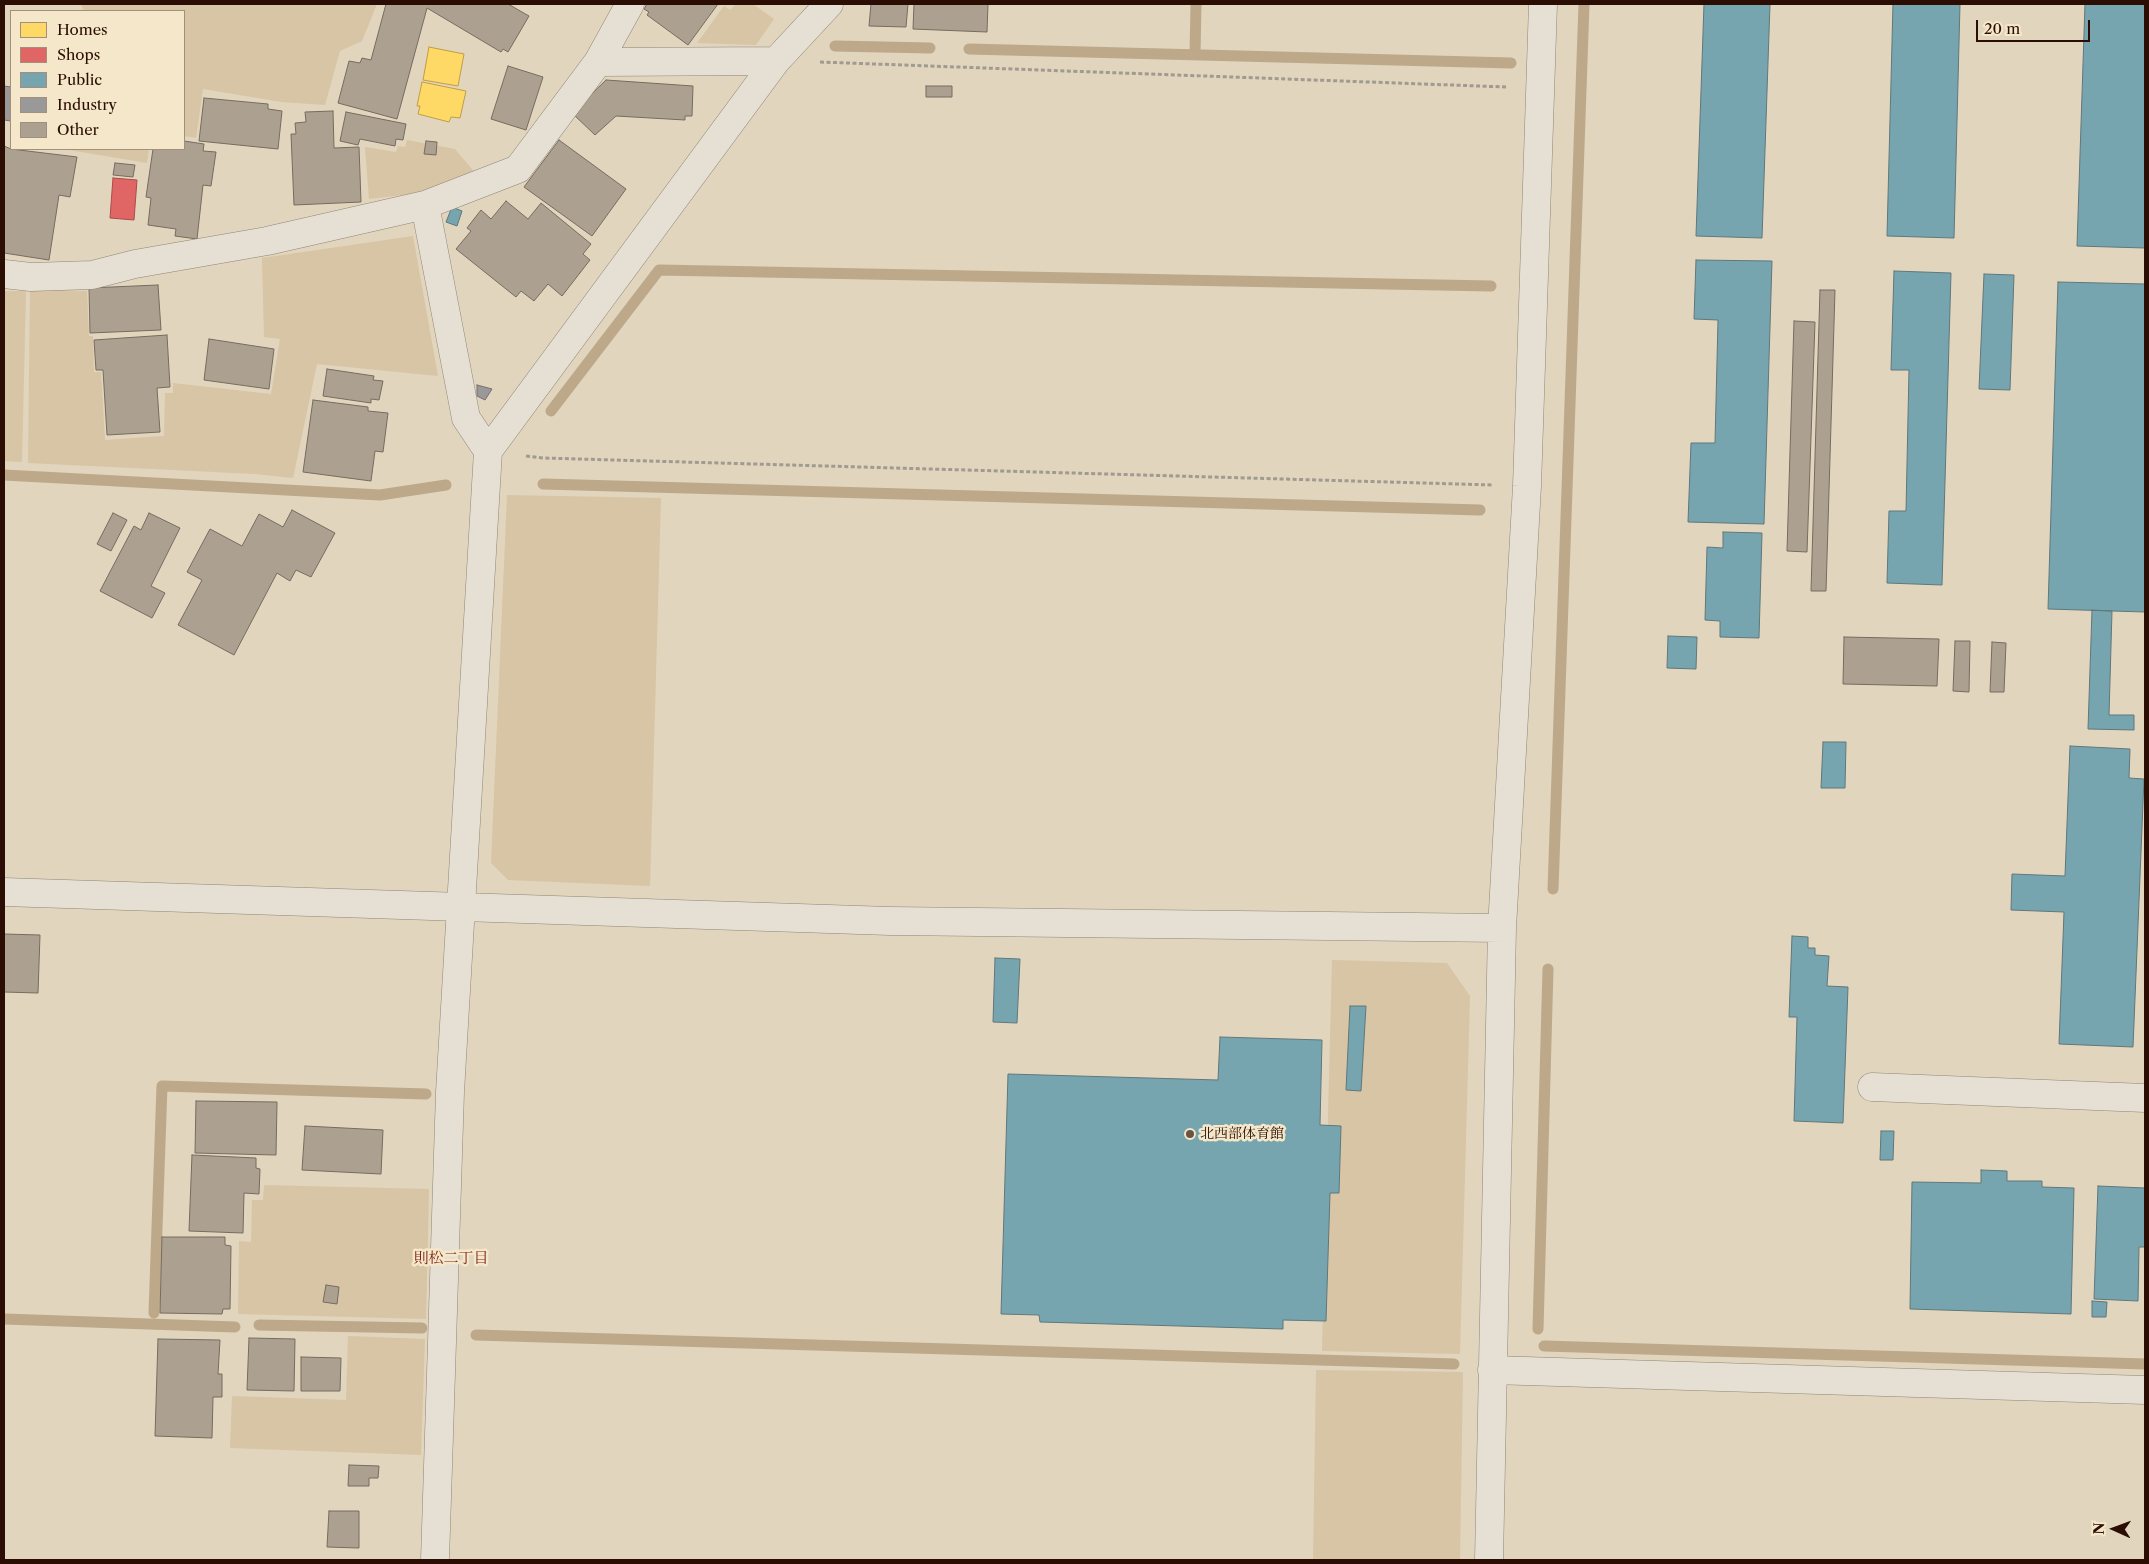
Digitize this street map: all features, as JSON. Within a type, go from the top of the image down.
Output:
[{"type":"street","points":[[4,274],[31,277],[92,275],[135,264],[268,241],[425,204],[518,169],[598,62],[630,4]]},
{"type":"street","points":[[435,1560],[450,1092],[488,451],[776,60],[829,4]]},
{"type":"street","points":[[1489,1560],[1502,928],[1527,486],[1542,89],[1543,4]]},
{"type":"street","points":[[598,62],[776,60]]},
{"type":"street","points":[[425,204],[466,418],[488,451]]},
{"type":"street","points":[[4,892],[890,921],[1502,928]]},
{"type":"street","points":[[1872,1087],[2145,1098]]},
{"type":"street","points":[[1492,1370],[2145,1390]]},
{"type":"path","points":[[776,60],[1542,89]]},
{"type":"path","points":[[488,451],[553,459],[1527,486]]},
{"type":"shaded area","points":[[81,4],[377,4],[362,41],[340,51],[325,105],[281,102],[203,89],[196,138],[185,136],[185,10],[84,10]]},
{"type":"shaded area","points":[[736,4],[753,4],[774,19],[756,45],[697,43],[724,6],[730,10]]},
{"type":"shaded area","points":[[407,140],[455,149],[477,175],[411,194],[369,199],[365,147],[396,152],[398,146],[405,147]]},
{"type":"shaded area","points":[[69,150],[149,150],[147,163]]},
{"type":"shaded area","points":[[413,236],[438,376],[317,364],[293,478],[255,474],[28,463],[30,289],[87,291],[89,336],[93,336],[94,372],[101,372],[105,440],[164,436],[165,393],[173,393],[173,383],[271,394],[280,339],[264,337],[262,258]]},
{"type":"shaded area","points":[[4,291],[26,291],[22,462],[4,461]]},
{"type":"shaded area","points":[[507,495],[661,498],[650,886],[508,880],[491,863]]},
{"type":"shaded area","points":[[1332,960],[1447,963],[1470,996],[1460,1354],[1322,1351]]},
{"type":"shaded area","points":[[264,1185],[429,1189],[426,1319],[238,1314],[239,1241],[251,1242],[252,1200],[263,1200]]},
{"type":"shaded area","points":[[348,1336],[425,1339],[421,1455],[230,1448],[232,1396],[346,1400]]},
{"type":"shaded area","points":[[1316,1370],[1463,1372],[1460,1560],[1313,1560]]},
{"type":"building: Homes","points":[[429,47],[464,54],[458,86],[423,80]]},
{"type":"building: Homes","points":[[422,82],[466,91],[460,118],[451,117],[449,122],[418,114],[420,106],[417,106]]},
{"type":"building: Shops","points":[[113,178],[137,180],[134,220],[110,218]]},
{"type":"building: Public","points":[[1704,4],[1770,4],[1762,238],[1696,236]]},
{"type":"building: Public","points":[[1893,4],[1960,4],[1954,238],[1887,236]]},
{"type":"building: Public","points":[[2085,4],[2145,4],[2145,248],[2077,246]]},
{"type":"building: Public","points":[[452,207],[462,211],[457,226],[446,222]]},
{"type":"building: Public","points":[[1696,260],[1772,261],[1764,524],[1688,522],[1691,443],[1715,443],[1718,320],[1694,319]]},
{"type":"building: Public","points":[[1894,271],[1951,273],[1942,585],[1887,583],[1889,511],[1906,511],[1909,370],[1891,370]]},
{"type":"building: Public","points":[[1984,274],[2014,275],[2010,390],[1979,389]]},
{"type":"building: Public","points":[[2058,282],[2145,284],[2145,612],[2048,609]]},
{"type":"building: Public","points":[[1723,532],[1762,533],[1759,638],[1720,637],[1720,621],[1705,620],[1707,547],[1723,548]]},
{"type":"building: Public","points":[[2092,610],[2112,611],[2109,715],[2134,715],[2134,730],[2088,729]]},
{"type":"building: Public","points":[[1668,636],[1697,637],[1696,669],[1667,668]]},
{"type":"building: Public","points":[[1823,742],[1846,742],[1845,788],[1821,788]]},
{"type":"building: Public","points":[[2070,746],[2130,749],[2129,778],[2144,779],[2133,1047],[2059,1044],[2064,912],[2011,910],[2012,874],[2065,876]]},
{"type":"building: Public","points":[[1792,936],[1808,937],[1808,948],[1815,948],[1815,955],[1829,956],[1827,986],[1848,987],[1843,1123],[1794,1121],[1797,1017],[1789,1017]]},
{"type":"building: Public","points":[[995,958],[1020,959],[1017,1023],[993,1022]]},
{"type":"building: Public","points":[[1350,1006],[1366,1006],[1361,1091],[1346,1090]]},
{"type":"building: Public","points":[[1220,1037],[1322,1040],[1320,1125],[1341,1126],[1339,1193],[1330,1193],[1326,1321],[1283,1320],[1283,1329],[1040,1322],[1039,1315],[1001,1314],[1008,1074],[1218,1080]]},
{"type":"building: Public","points":[[1881,1131],[1894,1131],[1893,1160],[1880,1160]]},
{"type":"building: Public","points":[[1981,1170],[2007,1171],[2007,1181],[2042,1181],[2042,1187],[2074,1188],[2071,1314],[1910,1309],[1912,1182],[1981,1183]]},
{"type":"building: Public","points":[[2098,1186],[2145,1188],[2145,1247],[2139,1247],[2138,1301],[2094,1299]]},
{"type":"building: Public","points":[[2092,1301],[2107,1302],[2106,1317],[2092,1317]]},
{"type":"building: Industry","points":[[4,86],[10,87],[10,121],[4,120]]},
{"type":"building: Industry","points":[[477,385],[492,389],[485,400],[477,396]]},
{"type":"building: Other","points":[[386,4],[508,4],[529,16],[508,52],[503,49],[501,52],[427,8],[397,119],[338,103],[349,61],[360,63],[362,58],[371,60]]},
{"type":"building: Other","points":[[647,4],[718,4],[688,45],[647,15],[649,12],[644,9]]},
{"type":"building: Other","points":[[871,4],[908,4],[906,27],[869,26]]},
{"type":"building: Other","points":[[914,4],[988,4],[987,32],[913,29]]},
{"type":"building: Other","points":[[508,66],[543,77],[526,130],[491,119]]},
{"type":"building: Other","points":[[606,80],[693,86],[692,116],[685,116],[685,120],[616,116],[595,135],[572,113]]},
{"type":"building: Other","points":[[926,86],[952,86],[952,97],[926,97]]},
{"type":"building: Other","points":[[204,98],[268,104],[268,109],[282,111],[278,149],[199,141]]},
{"type":"building: Other","points":[[333,111],[334,148],[359,147],[361,202],[294,205],[291,134],[296,134],[295,123],[306,122],[305,112]]},
{"type":"building: Other","points":[[346,112],[406,124],[403,140],[396,139],[395,146],[360,139],[358,145],[340,141]]},
{"type":"building: Other","points":[[559,140],[626,189],[592,236],[524,187]]},
{"type":"building: Other","points":[[185,141],[204,144],[203,151],[216,152],[211,186],[203,185],[197,239],[175,236],[176,229],[148,225],[151,198],[146,197],[153,150],[185,150]]},
{"type":"building: Other","points":[[426,141],[437,142],[436,155],[424,154]]},
{"type":"building: Other","points":[[4,146],[10,150],[77,157],[70,197],[59,195],[49,260],[4,253]]},
{"type":"building: Other","points":[[115,163],[135,165],[133,177],[113,175]]},
{"type":"building: Other","points":[[506,201],[528,219],[541,203],[591,244],[583,254],[590,260],[562,296],[548,284],[534,301],[521,291],[516,297],[456,249],[471,231],[467,228],[481,210],[491,219]]},
{"type":"building: Other","points":[[158,285],[161,330],[90,333],[89,288]]},
{"type":"building: Other","points":[[1820,290],[1835,290],[1826,591],[1811,591]]},
{"type":"building: Other","points":[[1794,321],[1815,322],[1807,552],[1787,551]]},
{"type":"building: Other","points":[[167,335],[170,387],[157,388],[160,432],[107,435],[103,370],[96,370],[94,340]]},
{"type":"building: Other","points":[[209,339],[274,349],[269,389],[204,380]]},
{"type":"building: Other","points":[[327,369],[374,376],[373,380],[383,381],[379,400],[371,399],[371,403],[323,396]]},
{"type":"building: Other","points":[[313,400],[368,407],[368,411],[388,413],[383,452],[375,451],[371,481],[303,472]]},
{"type":"building: Other","points":[[292,510],[335,533],[311,577],[296,570],[290,581],[277,573],[234,655],[178,625],[202,580],[187,572],[210,529],[242,546],[259,514],[283,527]]},
{"type":"building: Other","points":[[113,513],[127,520],[111,551],[97,544]]},
{"type":"building: Other","points":[[149,513],[180,528],[151,586],[165,593],[152,618],[100,591],[134,526],[141,530]]},
{"type":"building: Other","points":[[1844,637],[1939,639],[1937,686],[1843,684]]},
{"type":"building: Other","points":[[1955,641],[1970,641],[1969,692],[1953,691]]},
{"type":"building: Other","points":[[1992,642],[2006,643],[2004,692],[1990,692]]},
{"type":"building: Other","points":[[4,934],[40,935],[38,993],[4,992]]},
{"type":"building: Other","points":[[196,1101],[277,1102],[276,1155],[195,1153]]},
{"type":"building: Other","points":[[305,1126],[383,1130],[381,1174],[302,1170]]},
{"type":"building: Other","points":[[192,1155],[256,1158],[256,1168],[260,1169],[259,1194],[244,1193],[243,1233],[189,1231]]},
{"type":"building: Other","points":[[162,1237],[225,1237],[225,1245],[231,1246],[230,1309],[223,1309],[222,1314],[160,1313]]},
{"type":"building: Other","points":[[326,1285],[339,1287],[337,1304],[323,1302]]},
{"type":"building: Other","points":[[249,1338],[295,1339],[294,1391],[247,1390]]},
{"type":"building: Other","points":[[158,1339],[220,1340],[218,1374],[222,1374],[222,1397],[213,1397],[212,1438],[155,1436]]},
{"type":"building: Other","points":[[301,1357],[341,1358],[340,1391],[301,1391]]},
{"type":"building: Other","points":[[349,1465],[379,1466],[378,1478],[369,1478],[369,1486],[348,1486]]},
{"type":"building: Other","points":[[329,1511],[359,1511],[359,1548],[327,1547]]},
{"type":"waterway","points":[[1195,55],[1196,4]]},
{"type":"waterway","points":[[1553,889],[1584,4]]},
{"type":"waterway","points":[[835,46],[930,48]]},
{"type":"waterway","points":[[969,49],[1511,63]]},
{"type":"waterway","points":[[551,411],[659,270],[1491,286]]},
{"type":"waterway","points":[[4,475],[380,495],[446,485]]},
{"type":"waterway","points":[[543,484],[1480,510]]},
{"type":"waterway","points":[[1538,1329],[1548,969]]},
{"type":"waterway","points":[[154,1313],[162,1086],[426,1094]]},
{"type":"waterway","points":[[4,1319],[235,1327]]},
{"type":"waterway","points":[[259,1325],[422,1328]]},
{"type":"waterway","points":[[476,1335],[1454,1364]]},
{"type":"waterway","points":[[1544,1346],[2145,1364]]},
{"type":"place","name":"北西部体育館","points":[[1190,1134]]},
{"type":"district","name":"則松二丁目","points":[[451,1259]]}]
